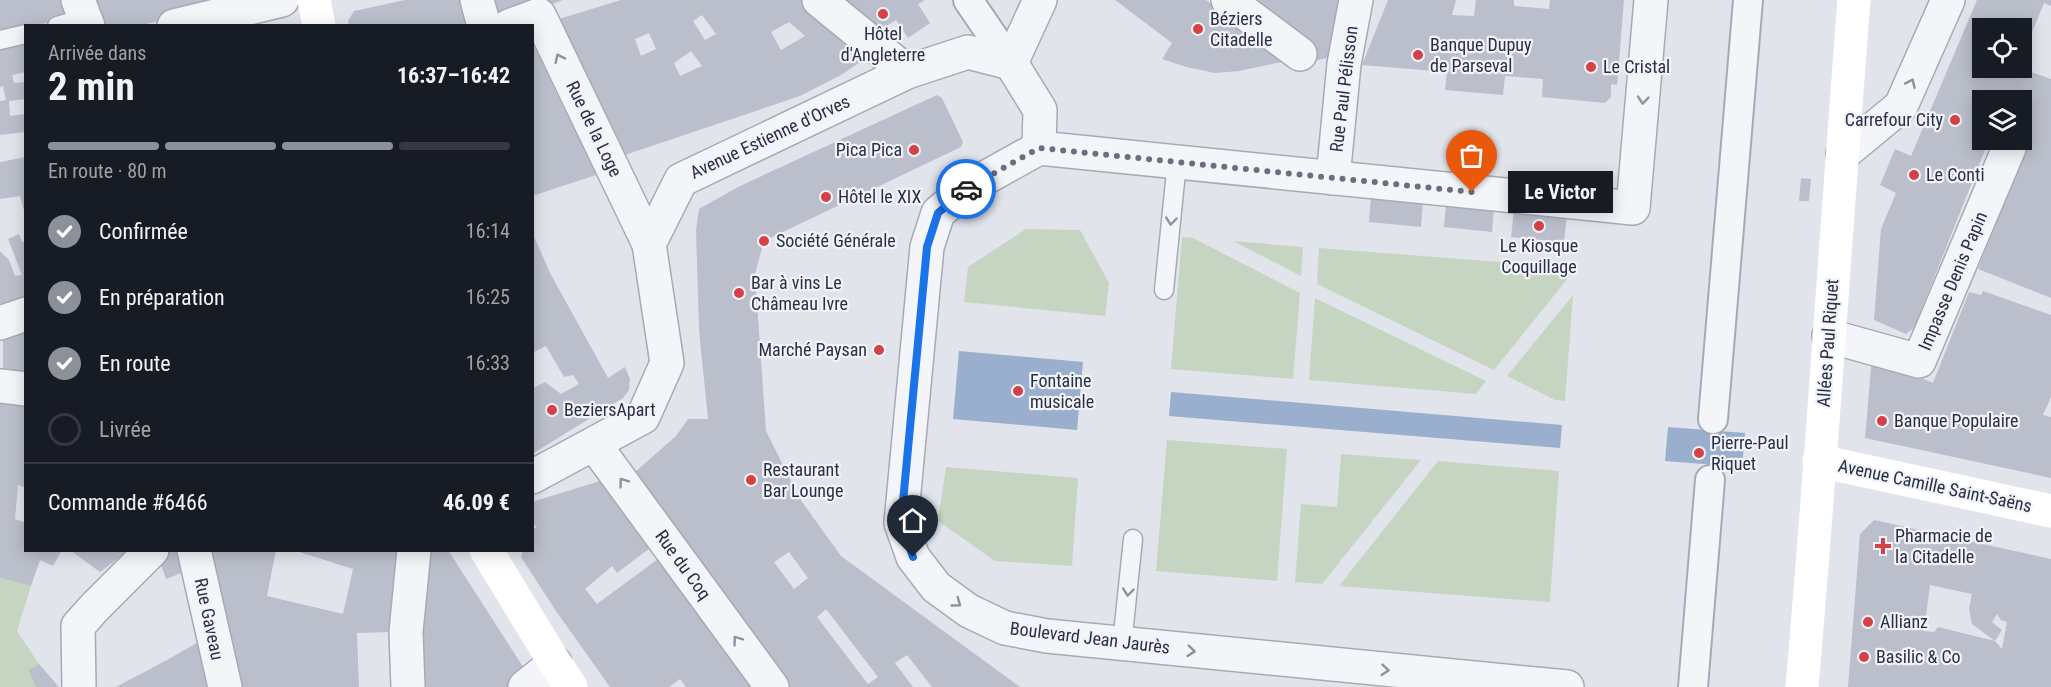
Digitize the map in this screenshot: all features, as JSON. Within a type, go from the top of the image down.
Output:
[{"type":"main road","points":[[314,0],[319,24]]},
{"type":"main road","name":"Allées Paul Riquet","points":[[1802,687],[1815,546],[1854,0]]},
{"type":"main road","name":"Avenue Camille Saint-Saëns","points":[[1820,461],[2051,511]]},
{"type":"main road","points":[[487,552],[563,675]]},
{"type":"street","points":[[182,24],[282,0]]},
{"type":"street","points":[[477,0],[483,24]]},
{"type":"street","points":[[819,0],[906,72]]},
{"type":"street","points":[[968,0],[1040,110],[1039,148],[1634,208],[1651,0]]},
{"type":"street","points":[[1011,63],[1040,0]]},
{"type":"street","points":[[1228,0],[1300,54]]},
{"type":"street","name":"Rue Paul Pélisson","points":[[1333,178],[1344,64],[1356,0]]},
{"type":"street","points":[[1713,419],[1748,0]]},
{"type":"street","points":[[1843,154],[1901,106],[1948,0]]},
{"type":"street","name":"Rue de la Loge","points":[[534,38],[649,243]]},
{"type":"street","name":"Avenue Estienne d'Orves","points":[[649,243],[681,180],[906,72],[968,52],[1011,63]]},
{"type":"street","name":"Boulevard Jean Jaurès","points":[[1039,148],[967,188],[938,213],[927,247],[901,523],[913,557],[936,587],[969,611],[1005,628],[1047,636],[1437,681],[1567,687]]},
{"type":"street","name":"Impasse Denis Papin","points":[[1829,336],[1919,362],[2008,150]]},
{"type":"street","points":[[534,476],[643,417],[668,363],[649,243]]},
{"type":"street","points":[[0,323],[24,315]]},
{"type":"street","name":"Rue du Coq","points":[[594,444],[772,687]]},
{"type":"street","points":[[1693,687],[1710,480]]},
{"type":"street","points":[[79,687],[78,626],[150,552]]},
{"type":"street","name":"Rue Gaveau","points":[[194,552],[225,687]]},
{"type":"street","points":[[408,687],[405,632],[414,552]]},
{"type":"street","points":[[525,687],[563,675]]},
{"type":"lane","points":[[0,40],[24,34]]},
{"type":"lane","points":[[1164,290],[1177,162]]},
{"type":"lane","points":[[1122,644],[1133,540]]},
{"type":"green space","points":[[1026,229],[1080,230],[1109,283],[1105,316],[964,302],[968,267]]},
{"type":"green space","points":[[1182,237],[1193,238],[1300,293],[1293,379],[1171,369]]},
{"type":"green space","points":[[1233,241],[1303,247],[1301,276]]},
{"type":"green space","points":[[1319,248],[1576,268],[1494,370],[1317,284]]},
{"type":"green space","points":[[1573,295],[1565,401],[1555,400],[1507,376]]},
{"type":"green space","points":[[1315,298],[1486,381],[1476,394],[1309,380]]},
{"type":"green space","points":[[1167,440],[1287,449],[1277,581],[1156,571]]},
{"type":"green space","points":[[1341,454],[1421,460],[1322,584],[1295,582],[1301,504],[1337,507]]},
{"type":"green space","points":[[1438,461],[1559,471],[1550,602],[1339,586]]},
{"type":"green space","points":[[946,467],[1078,478],[1072,566],[995,561],[938,521]]},
{"type":"green space","points":[[0,578],[31,586],[17,631],[39,664],[28,670],[36,687],[0,687]]},
{"type":"water","name":"Fontaine musicale","points":[[959,351],[1083,362],[1077,430],[953,419]]},
{"type":"water","points":[[1171,392],[1562,425],[1560,448],[1169,416]]},
{"type":"water","points":[[1668,427],[1745,433],[1742,467],[1665,461]]},
{"type":"building","points":[[0,0],[67,0],[73,15],[43,24],[24,24],[24,27],[0,35]]},
{"type":"building","points":[[91,0],[249,0],[146,24],[97,24]]},
{"type":"building","points":[[405,0],[462,0],[469,24],[349,24],[354,11]]},
{"type":"building","points":[[492,0],[563,0],[501,23]]},
{"type":"building","points":[[621,0],[810,0],[860,45],[862,61],[841,75],[800,96],[613,159],[549,22]],"holes":[[[702,15],[716,34],[705,40],[693,21]],[[789,22],[805,36],[781,50],[771,32]],[[649,33],[656,49],[641,56],[635,39]],[[691,51],[702,66],[680,76],[674,63]]]},
{"type":"building","points":[[845,0],[925,0],[918,4],[930,23],[908,38],[896,20],[871,36]]},
{"type":"building","name":"Béziers Citadelle","points":[[1115,0],[1206,0],[1286,61],[1239,71],[1215,73],[1162,59],[1172,43]]},
{"type":"building","points":[[1253,0],[1345,0],[1334,56],[1311,62],[1309,53],[1313,42]]},
{"type":"building","points":[[1388,0],[1456,0],[1452,15],[1474,16],[1476,0],[1514,0],[1514,6],[1549,9],[1550,0],[1624,0],[1617,85],[1611,84],[1611,97],[1605,103],[1542,97],[1543,79],[1505,76],[1503,95],[1445,90],[1447,72],[1362,65]]},
{"type":"building","points":[[1977,0],[2051,0],[2051,6],[2044,3],[2032,32],[2032,18],[1972,18],[1972,78],[2032,78],[2032,72],[2051,79],[2051,298],[1978,269],[2025,150],[2032,150],[2032,90],[1972,90],[1972,150],[1985,150],[1914,328],[1906,334],[1874,320],[1881,229],[1896,193],[1880,185],[1895,149],[1911,156]]},
{"type":"building","points":[[24,41],[24,72],[12,75],[14,83],[24,82],[24,99],[9,101],[10,116],[24,114],[24,132],[0,135],[0,101],[6,100],[3,86],[0,87],[0,48]]},
{"type":"building","points":[[534,48],[565,111],[568,109],[596,175],[534,195]]},
{"type":"building","points":[[937,95],[942,98],[963,142],[961,147],[764,241],[755,274],[766,431],[800,499],[841,556],[1020,687],[932,687],[907,655],[895,663],[913,687],[790,687],[634,473],[676,436],[688,419],[708,419],[699,330],[696,230],[699,209],[740,186]],"holes":[[[789,552],[808,578],[794,589],[774,562]],[[826,609],[878,677],[868,684],[817,617]]]},
{"type":"building","points":[[24,157],[24,210],[20,196],[0,199],[0,162]]},
{"type":"building","points":[[1801,178],[1811,179],[1809,201],[1799,201]]},
{"type":"building","points":[[1371,196],[1423,202],[1421,227],[1369,222]]},
{"type":"building","points":[[1446,203],[1494,208],[1492,232],[1444,227]]},
{"type":"building","name":"Le Kiosque Coquillage","points":[[1514,210],[1567,215],[1564,242],[1511,237]]},
{"type":"building","points":[[19,234],[22,242],[24,242],[24,305],[0,312],[0,251],[9,260],[15,276],[22,275],[8,239]]},
{"type":"building","points":[[534,237],[550,273],[608,378],[625,367],[630,379],[629,390],[623,398],[534,453],[534,388],[545,382],[561,394],[579,384],[573,375],[564,377],[546,346],[534,352]]},
{"type":"building","points":[[1983,291],[2051,315],[2051,397],[2043,415],[2051,417],[2051,478],[1865,438],[1872,356],[1933,383],[1969,292],[1981,295]]},
{"type":"building","points":[[24,327],[24,381],[3,377],[3,333]]},
{"type":"building","points":[[0,394],[24,397],[24,487],[18,485],[15,519],[24,522],[24,552],[61,552],[53,566],[40,560],[31,586],[0,578]]},
{"type":"building","points":[[600,481],[650,548],[617,573],[612,566],[585,589],[597,604],[658,559],[753,687],[686,687],[680,679],[669,687],[610,687],[521,557],[522,552],[534,552],[534,528],[537,527],[534,524],[534,501]]},
{"type":"building","points":[[1874,520],[2051,559],[2051,687],[1848,687],[1860,534]],"holes":[[[1930,585],[1972,594],[1969,609],[1972,624],[1995,641],[1938,627],[1934,632],[1924,631]],[[1997,614],[2001,620],[2007,622],[2002,649],[1995,641],[2002,630],[1992,622]]]},
{"type":"building","points":[[73,552],[126,552],[100,572]]},
{"type":"building","points":[[157,552],[190,552],[194,568],[166,579]]},
{"type":"building","points":[[204,552],[276,552],[267,596],[343,614],[353,569],[299,552],[402,552],[392,632],[357,633],[359,687],[233,687]]},
{"type":"building","points":[[420,552],[449,552],[527,673],[509,687],[425,687],[420,675]]},
{"type":"building","points":[[209,636],[215,687],[116,687],[167,660]]},
{"type":"building","points":[[39,664],[59,687],[36,687],[28,670]]},
{"type":"way so far","points":[[966,189],[1039,148],[1472,192]]},
{"type":"place","name":"Hôtel d'Angleterre","points":[[883,14]]},
{"type":"place","name":"Béziers Citadelle","points":[[1198,29]]},
{"type":"place","name":"Banque Dupuy de Parseval","points":[[1418,55]]},
{"type":"place","name":"Le Cristal","points":[[1591,67]]},
{"type":"place","name":"Carrefour City","points":[[1955,120]]},
{"type":"place","name":"Pica Pica","points":[[914,150]]},
{"type":"place","name":"Le Conti","points":[[1914,175]]},
{"type":"place","name":"Le Victor","points":[[1472,192]]},
{"type":"place","name":"Hôtel le XIX","points":[[826,197]]},
{"type":"place","name":"Le Kiosque Coquillage","points":[[1539,226]]},
{"type":"place","name":"Société Générale","points":[[764,241]]},
{"type":"place","name":"Bar à vins Le Châmeau Ivre","points":[[739,293]]},
{"type":"place","name":"Marché Paysan","points":[[879,350]]},
{"type":"place","name":"Fontaine musicale","points":[[1018,391]]},
{"type":"place","name":"BeziersApart","points":[[552,410]]},
{"type":"place","name":"Banque Populaire","points":[[1882,421]]},
{"type":"place","name":"Pierre-Paul Riquet","points":[[1699,453]]},
{"type":"place","name":"Restaurant Bar Lounge","points":[[751,480]]},
{"type":"place","name":"Pharmacie de la Citadelle","points":[[1883,546]]},
{"type":"place","name":"Allianz","points":[[1868,622]]},
{"type":"place","name":"Basilic & Co","points":[[1864,657]]},
{"type":"route","points":[[913,557],[901,523],[927,247],[938,213],[966,189]]}]
